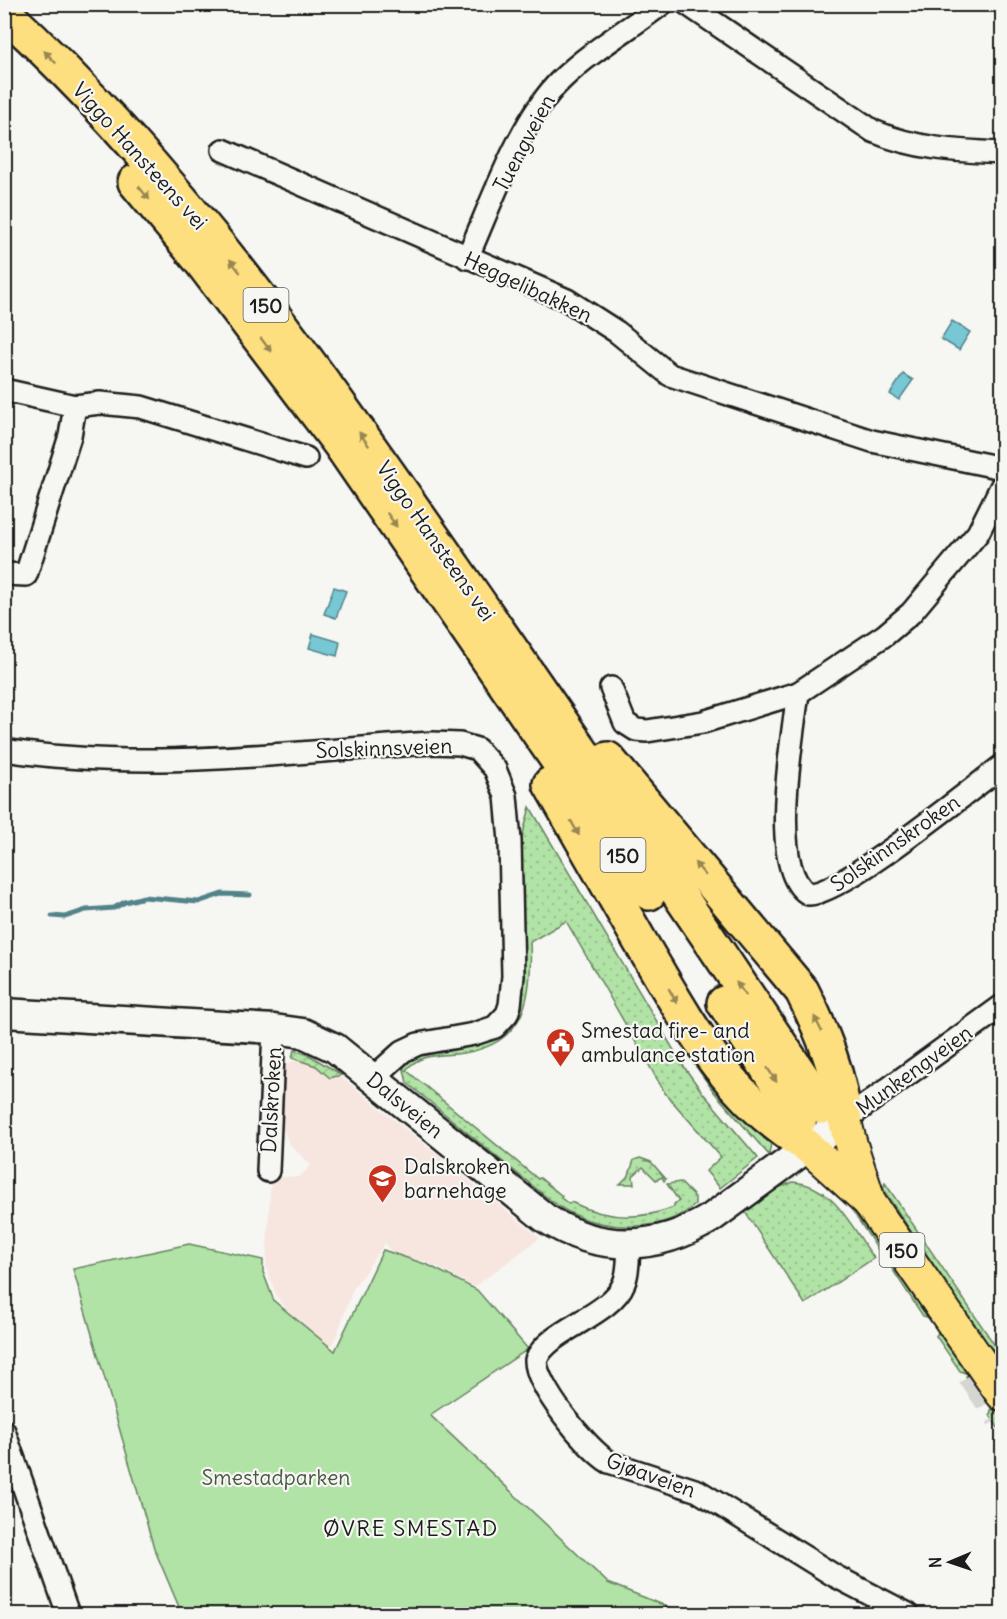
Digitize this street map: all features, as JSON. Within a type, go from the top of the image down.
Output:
[{"type":"highway","name":"Viggo Hansteens vei","points":[[4,12],[97,107],[222,249],[353,423],[494,625],[819,1125]]},
{"type":"highway","name":"Viggo Hansteens vei","points":[[4,42],[68,107],[199,259],[339,443],[443,594],[582,841],[701,1043],[732,1085],[776,1126],[819,1125]]},
{"type":"highway","points":[[494,625],[802,992],[822,1031],[832,1059],[819,1125]]},
{"type":"main road","name":"Viggo Hansteens vei","points":[[819,1125],[851,1149],[862,1172],[869,1202]]},
{"type":"main road","name":"Viggo Hansteens vei","points":[[819,1125],[869,1202],[1002,1394]]},
{"type":"street","name":"Tuengveien","points":[[467,258],[522,136],[548,93],[575,68],[662,4]]},
{"type":"street","points":[[687,4],[873,131],[904,143],[931,148],[1002,153]]},
{"type":"street","name":"Heggelibakken","points":[[223,150],[567,300],[617,332],[670,375],[873,441],[1002,468]]},
{"type":"street","points":[[4,390],[75,406],[100,403],[141,407],[306,458]]},
{"type":"street","points":[[4,574],[26,575],[70,436],[75,406]]},
{"type":"street","points":[[611,688],[625,723],[636,730],[703,722],[798,693],[885,635],[911,613],[978,533],[1002,484]]},
{"type":"street","name":"Solskinnskroken","points":[[798,693],[787,799],[786,843],[792,877],[796,885],[809,894],[829,890],[889,851],[1002,766]]},
{"type":"street","name":"Solskinnsveien","points":[[4,750],[38,755],[126,759],[258,755],[432,743],[460,744],[477,749],[495,768],[506,796],[513,976],[510,1005],[507,1014],[495,1027],[474,1034],[418,1044],[404,1051],[372,1079]]},
{"type":"street","name":"Munkengveien","points":[[819,1125],[1002,1006]]},
{"type":"street","name":"Dalsveien","points":[[4,1013],[274,1029],[303,1033],[324,1042],[530,1207],[560,1227],[597,1241],[629,1245],[669,1239],[700,1225],[819,1125]]},
{"type":"street","name":"Dalskroken","points":[[268,1171],[274,1029]]},
{"type":"street","name":"Gjøaveien","points":[[629,1245],[627,1273],[620,1290],[605,1305],[543,1348],[536,1360],[539,1376],[577,1434],[597,1455],[609,1462],[698,1491],[835,1576],[908,1614]]},
{"type":"street","points":[[4,1431],[68,1614]]},
{"type":"shaded area","name":"Dalskroken barnehage","points":[[299,1059],[316,1066],[330,1078],[340,1076],[540,1238],[474,1287],[427,1262],[392,1254],[385,1243],[353,1289],[337,1335],[330,1348],[285,1308],[277,1297],[266,1267],[271,1177],[299,1177],[311,1165],[289,1144],[282,1126],[282,1066]]},
{"type":"green space","points":[[530,807],[682,1064],[702,1092],[758,1158],[720,1188],[706,1171],[721,1157],[665,1093],[566,921],[530,942],[526,1002],[520,1018],[510,1031],[497,1042],[479,1050],[423,1058],[406,1070],[569,1204],[571,1202],[609,1215],[648,1215],[674,1207],[674,1204],[679,1201],[667,1184],[680,1182],[695,1197],[695,1205],[668,1220],[636,1226],[619,1226],[602,1224],[573,1214],[544,1195],[407,1083],[403,1065],[425,1051],[502,1031],[518,852]]},
{"type":"green space","points":[[606,909],[769,1135],[771,1143],[769,1155],[714,1092],[695,1065],[608,919]]},
{"type":"green space","points":[[294,1050],[309,1055],[342,1075],[330,1078],[316,1066],[292,1058]]},
{"type":"green space","points":[[640,1158],[651,1162],[666,1179],[664,1181],[662,1177],[656,1180],[643,1167],[633,1176],[634,1184],[620,1184],[629,1175],[634,1160]]},
{"type":"green space","points":[[793,1182],[807,1185],[831,1199],[850,1222],[874,1258],[805,1304],[745,1212],[775,1189]]},
{"type":"green space","points":[[885,1183],[996,1347],[994,1350],[989,1347],[898,1212],[883,1189]]},
{"type":"green space","points":[[851,1203],[889,1256],[882,1256],[850,1207]]},
{"type":"green space","name":"Smestadparken","points":[[189,1244],[263,1260],[263,1272],[274,1301],[335,1351],[383,1250],[428,1265],[477,1290],[528,1349],[430,1415],[608,1583],[686,1614],[182,1614],[154,1548],[73,1269]]},
{"type":"green space","points":[[892,1260],[929,1316],[923,1316],[889,1264]]},
{"type":"green space","points":[[940,1329],[968,1369],[965,1373],[960,1371],[936,1336]]},
{"type":"green space","points":[[971,1374],[986,1397],[983,1401],[968,1383],[966,1376]]},
{"type":"green space","points":[[991,1410],[997,1410],[1002,1419],[1002,1434],[990,1415]]},
{"type":"water","points":[[952,321],[970,332],[959,350],[941,339]]},
{"type":"water","points":[[903,374],[913,380],[899,400],[890,394]]},
{"type":"water","points":[[334,587],[346,591],[336,618],[324,614]]},
{"type":"water","points":[[313,634],[340,642],[337,656],[309,648]]},
{"type":"waterway","points":[[52,916],[65,917],[86,910],[114,908],[125,902],[144,897],[198,902],[222,894],[250,895]]},
{"type":"tunnel","points":[[973,1373],[1002,1416]]},
{"type":"place","name":"Smestad fire- and ambulance station","points":[[560,1068]]},
{"type":"place","name":"Dalskroken barnehage","points":[[383,1204]]},
{"type":"district","name":"ØVRE SMESTAD","points":[[411,1528]]}]
